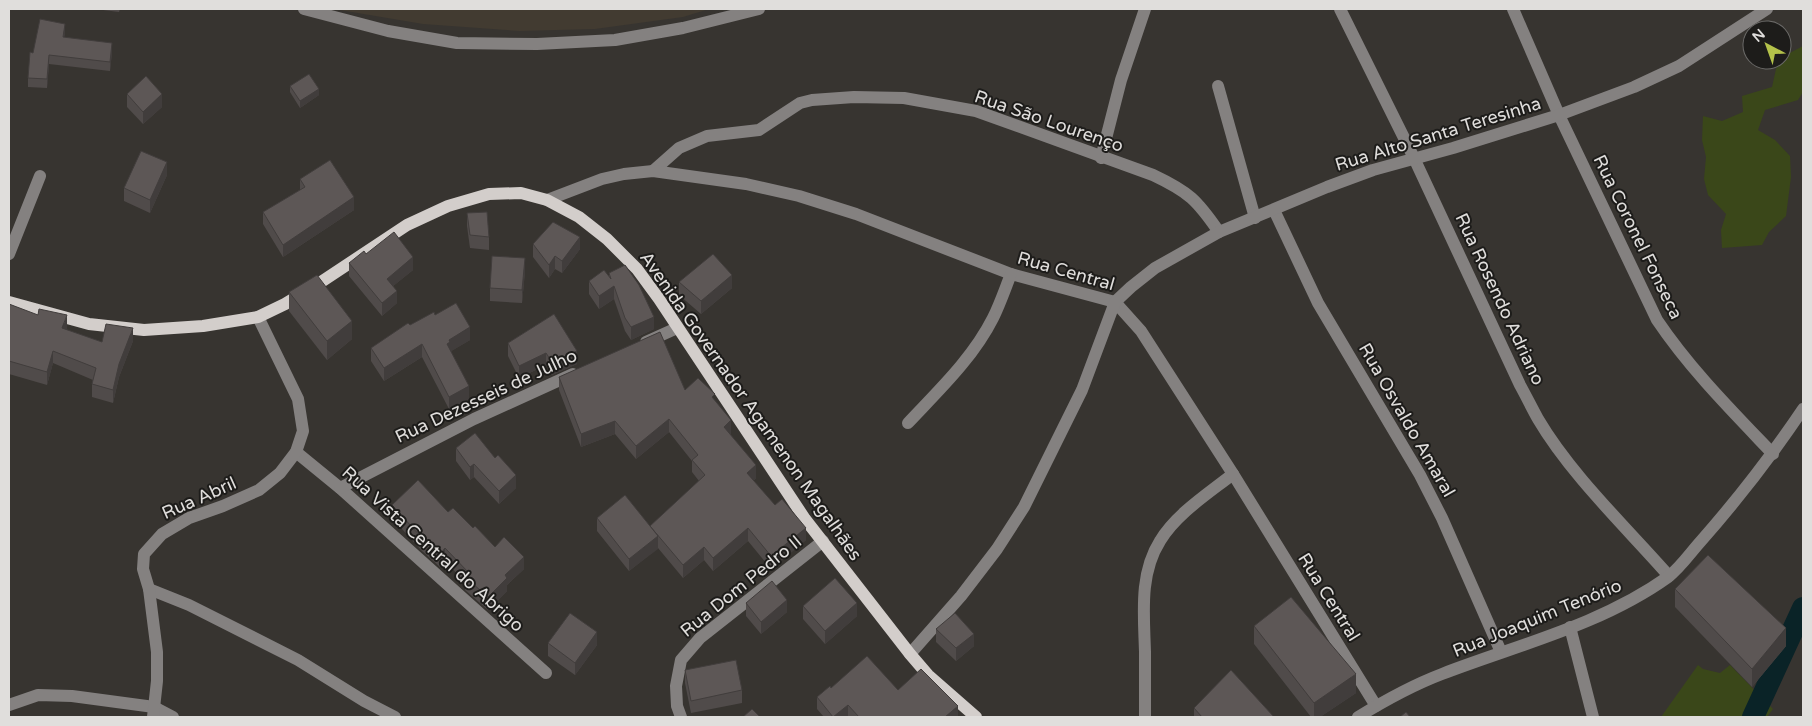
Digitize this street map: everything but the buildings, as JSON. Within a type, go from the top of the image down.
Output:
[{"type":"main road","name":"Avenida Governador Agamenon Magalhães","points":[[9,302],[89,324],[144,330],[203,326],[258,317],[310,289],[407,225],[448,206],[489,194],[521,193],[547,200],[579,217],[607,239],[637,269],[823,542],[928,675],[976,717]]},
{"type":"street","points":[[304,9],[388,32],[457,42],[537,44],[615,40],[683,28],[759,9]]},
{"type":"street","points":[[1101,158],[1122,80],[1145,9]]},
{"type":"street","name":"Rua Rosendo Adriano","points":[[1340,9],[1414,158],[1520,385],[1539,420],[1564,456],[1669,576]]},
{"type":"street","name":"Rua Coronel Fonseca","points":[[1513,9],[1560,115],[1658,320],[1692,367],[1773,454]]},
{"type":"street","name":"Rua Alto Santa Teresinha","points":[[910,654],[961,596],[998,549],[1024,507],[1082,390],[1115,302],[1155,268],[1220,232],[1372,170],[1560,115],[1634,87],[1679,66],[1767,9]]},
{"type":"street","points":[[1218,86],[1255,218]]},
{"type":"street","name":"Rua São Lourenço","points":[[653,171],[679,148],[707,136],[759,130],[800,103],[837,98],[904,98],[976,111],[1101,158],[1153,175],[1178,186],[1196,200],[1220,232]]},
{"type":"street","name":"Rua Central","points":[[547,200],[602,179],[624,174],[653,171],[746,184],[799,196],[856,214],[1011,274],[1115,302],[1142,331],[1376,706]]},
{"type":"street","points":[[9,254],[40,176]]},
{"type":"street","name":"Rua Osvaldo Amaral","points":[[1274,210],[1318,303],[1433,500],[1501,652]]},
{"type":"street","points":[[908,423],[948,380],[977,344],[993,319],[1011,274]]},
{"type":"street","points":[[258,317],[298,399],[303,431],[296,452]]},
{"type":"street","points":[[633,348],[677,328]]},
{"type":"street","name":"Rua Dezesseis de Julho","points":[[340,488],[474,419],[589,368]]},
{"type":"street","name":"Rua Joaquim Tenório","points":[[1358,717],[1376,706],[1440,675],[1570,627],[1625,603],[1669,576],[1722,517],[1773,454],[1803,409]]},
{"type":"street","name":"Rua Abril","points":[[154,712],[157,652],[149,589],[143,570],[144,554],[162,534],[189,518],[259,490],[280,473],[296,452]]},
{"type":"street","name":"Rua Vista Central do Abrigo","points":[[296,452],[340,488],[546,674]]},
{"type":"street","points":[[1145,717],[1145,583],[1151,559],[1160,540],[1177,521],[1233,474]]},
{"type":"street","name":"Rua Dom Pedro II","points":[[681,717],[677,706],[676,686],[681,660],[700,638],[823,542]]},
{"type":"street","points":[[149,589],[189,604],[298,660],[364,701],[395,717]]},
{"type":"street","points":[[1570,627],[1593,717]]},
{"type":"street","points":[[9,705],[38,696],[72,696],[173,717]]},
{"type":"shaded area","points":[[334,9],[709,9],[683,17],[595,29],[519,31],[423,24]]},
{"type":"green space","points":[[1803,46],[1803,92],[1798,100],[1765,110],[1758,130],[1775,140],[1790,156],[1791,177],[1786,216],[1769,232],[1762,245],[1722,248],[1721,230],[1726,214],[1708,195],[1704,179],[1706,157],[1702,140],[1703,116],[1722,121],[1743,112],[1742,96],[1772,87],[1776,70],[1792,70],[1792,52]]},
{"type":"green space","points":[[1698,665],[1703,669],[1720,673],[1730,665],[1773,709],[1767,717],[1661,717]]},
{"type":"waterway","points":[[1753,717],[1803,608]]}]
